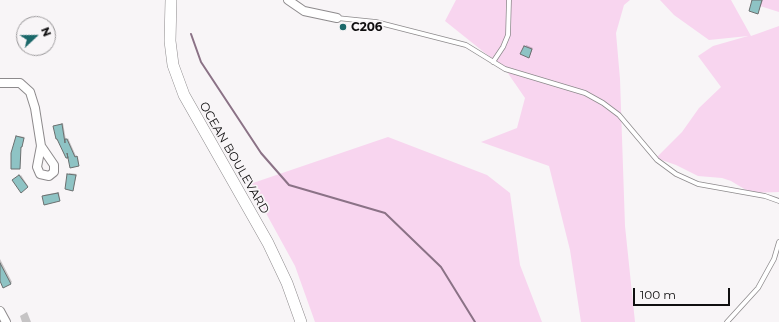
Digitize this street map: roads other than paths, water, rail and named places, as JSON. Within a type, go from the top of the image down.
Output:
[{"type":"street","name":"OCEAN BOULEVARD","points":[[171,0],[170,41],[174,65],[184,95],[268,243],[287,284],[301,322]]},
{"type":"street","points":[[288,0],[304,11],[337,18]]},
{"type":"street","points":[[0,83],[20,83],[30,92],[35,108],[41,146]]},
{"type":"street","points":[[0,311],[6,322]]},
{"type":"lane","points":[[493,62],[503,47],[508,35],[509,0]]},
{"type":"lane","points":[[337,18],[376,22],[466,45],[493,62],[519,74],[585,93],[603,103],[619,115],[657,160],[676,174],[698,184],[765,196],[779,201]]},
{"type":"lane","points":[[727,322],[758,288],[774,259],[779,242]]},
{"type":"waterway","points":[[191,34],[201,62],[261,153],[289,185],[385,213],[441,267],[475,322]]},
{"type":"place","name":"C206","points":[[343,27]]}]
